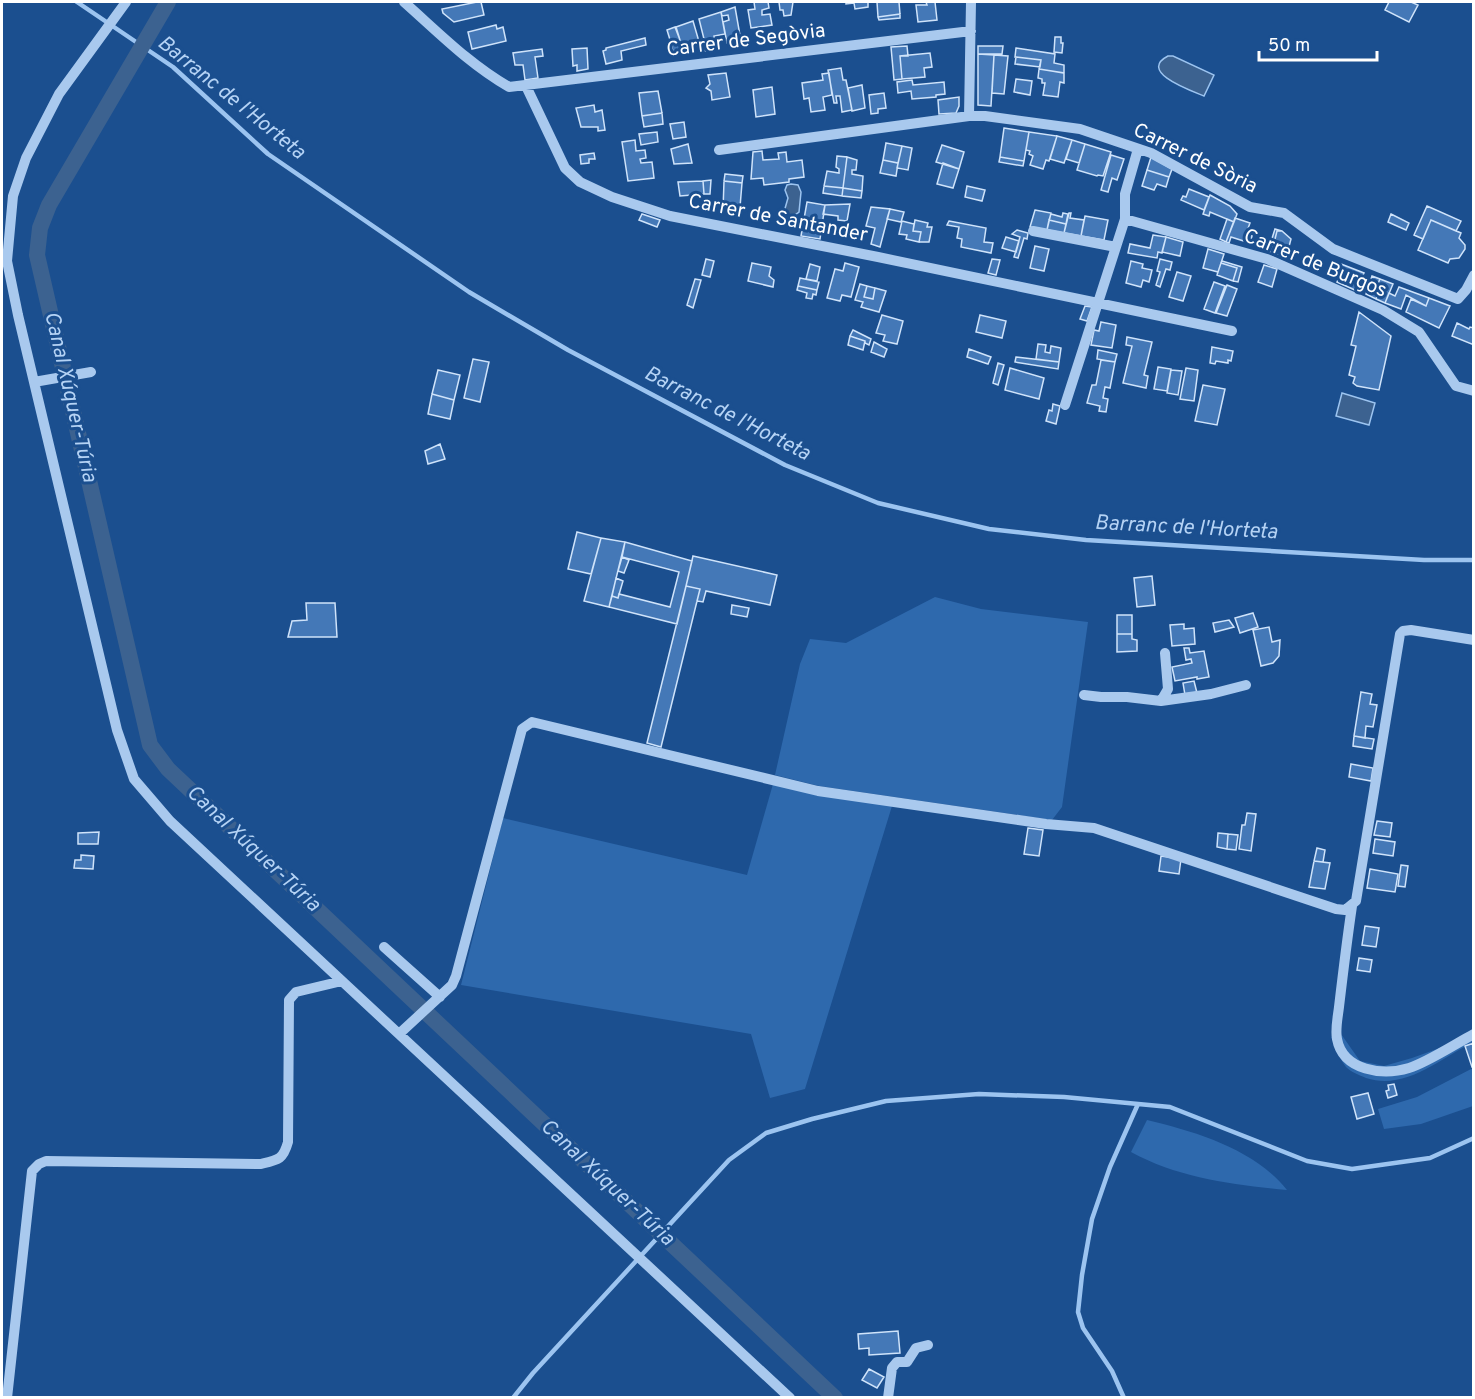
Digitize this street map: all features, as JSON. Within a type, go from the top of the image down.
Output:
[{"type":"street","points":[[126,2],[59,94],[26,158],[13,196],[7,261],[117,730],[134,779],[170,821],[790,1398]]},
{"type":"street","points":[[404,2],[484,73],[509,87],[526,86]]},
{"type":"street","points":[[969,116],[971,2]]},
{"type":"street","name":"Carrer de Segòvia","points":[[526,86],[971,32]]},
{"type":"street","name":"Carrer de Santander","points":[[526,86],[566,168],[580,182],[603,194],[670,216],[1232,331]]},
{"type":"street","name":"Carrer de Sòria","points":[[719,150],[969,116],[985,116],[1080,129],[1165,160],[1250,207],[1284,213],[1333,249],[1458,299],[1466,290],[1473,275]]},
{"type":"street","points":[[1065,405],[1125,219],[1125,194],[1138,149]]},
{"type":"street","name":"Carrer de Burgos","points":[[1125,219],[1267,259],[1383,310],[1419,332],[1456,386],[1473,391]]},
{"type":"street","points":[[1033,231],[1116,247]]},
{"type":"street","points":[[34,382],[91,372]]},
{"type":"street","points":[[399,1034],[452,985],[456,976],[522,729],[532,722],[818,790],[1046,824],[1095,828],[1336,909],[1345,910],[1356,901],[1400,634],[1411,630],[1473,640]]},
{"type":"street","points":[[1161,701],[1168,689],[1165,653]]},
{"type":"street","points":[[1084,695],[1161,701],[1211,694],[1246,685]]},
{"type":"street","points":[[1352,906],[1336,1038],[1342,1052],[1368,1071],[1390,1072],[1411,1068],[1473,1034]]},
{"type":"street","points":[[384,947],[438,999]]},
{"type":"street","points":[[7,1398],[32,1172],[46,1161],[260,1164],[281,1158],[288,1142],[289,1000],[296,992],[342,981]]},
{"type":"street","points":[[888,1398],[892,1368],[897,1362],[907,1362],[916,1348],[928,1346]]},
{"type":"shaded area","points":[[1168,56],[1173,56],[1214,75],[1204,96],[1179,85],[1163,74],[1159,68],[1160,62]]},
{"type":"shaded area","points":[[787,185],[798,185],[801,192],[799,212],[792,217],[784,212],[788,198],[785,190]]},
{"type":"shaded area","points":[[1342,393],[1375,403],[1369,425],[1336,416]]},
{"type":"shaded area","points":[[935,597],[981,609],[1088,622],[1062,807],[1052,820],[819,786],[775,775],[800,664],[810,639],[846,643]]},
{"type":"shaded area","points":[[773,784],[892,806],[805,1089],[770,1098],[751,1034],[461,985],[503,818],[747,875]]},
{"type":"shaded area","points":[[1341,1034],[1360,1061],[1384,1066],[1473,1036],[1474,1042],[1409,1077],[1381,1081],[1366,1078],[1346,1067],[1331,1037]]},
{"type":"shaded area","points":[[1473,1068],[1473,1106],[1421,1124],[1384,1129],[1378,1109],[1417,1097]]},
{"type":"shaded area","points":[[1147,1120],[1205,1137],[1241,1153],[1258,1163],[1287,1190],[1207,1179],[1168,1168],[1131,1152]]},
{"type":"building","points":[[481,2],[484,15],[454,22],[443,13],[442,9]]},
{"type":"building","points":[[754,2],[768,2],[769,8],[762,10],[762,15],[770,14],[772,25],[751,28],[748,10],[755,9]]},
{"type":"building","points":[[779,2],[793,2],[791,15],[784,16]]},
{"type":"building","points":[[846,2],[868,2],[868,7],[855,9],[854,3],[846,4]]},
{"type":"building","points":[[877,2],[899,2],[900,14],[878,17]]},
{"type":"building","points":[[926,2],[935,2],[937,20],[918,22],[916,5],[927,5]]},
{"type":"building","points":[[1389,2],[1411,2],[1418,5],[1409,22],[1385,10]]},
{"type":"building","points":[[735,7],[741,41],[727,43],[723,22],[729,20],[728,15],[722,16],[721,12]]},
{"type":"building","points":[[721,12],[725,34],[714,36],[716,48],[704,51],[700,40],[704,39],[699,19]]},
{"type":"building","points":[[900,14],[900,18],[879,20],[878,17]]},
{"type":"building","points":[[693,21],[700,45],[673,52],[671,43],[680,40],[676,27]]},
{"type":"building","points":[[496,25],[497,29],[503,27],[506,41],[472,49],[468,32]]},
{"type":"building","points":[[675,27],[680,40],[671,43],[667,30]]},
{"type":"building","points":[[1055,37],[1061,37],[1062,53],[1054,52]]},
{"type":"building","points":[[645,38],[646,45],[621,51],[622,60],[606,64],[603,51],[606,48]]},
{"type":"building","points":[[907,46],[908,56],[900,56],[902,79],[894,80],[891,47]]},
{"type":"building","points":[[978,46],[1003,46],[1002,54],[978,54]]},
{"type":"building","points":[[587,48],[588,69],[577,71],[577,65],[573,66],[572,49]]},
{"type":"building","points":[[1016,48],[1055,54],[1054,63],[1064,65],[1064,73],[1039,69],[1041,60],[1015,57]]},
{"type":"building","points":[[542,49],[543,56],[535,57],[538,78],[525,80],[523,65],[515,65],[513,53]]},
{"type":"building","points":[[930,53],[932,67],[924,68],[925,77],[902,79],[900,56]]},
{"type":"building","points":[[978,54],[994,55],[991,106],[978,105]]},
{"type":"building","points":[[994,55],[1008,56],[1004,94],[992,93]]},
{"type":"building","points":[[1016,57],[1041,60],[1040,67],[1015,64]]},
{"type":"building","points":[[841,68],[852,110],[842,112],[840,96],[836,96],[837,103],[834,103],[828,70]]},
{"type":"building","points":[[1039,69],[1064,73],[1064,83],[1060,82],[1058,97],[1043,95],[1045,83],[1038,78]]},
{"type":"building","points":[[726,73],[730,97],[712,100],[711,91],[706,88],[710,84],[708,75]]},
{"type":"building","points":[[829,73],[832,95],[823,97],[825,110],[811,112],[809,98],[804,99],[802,83],[823,80],[822,74]]},
{"type":"building","points":[[1016,79],[1032,81],[1030,95],[1014,92]]},
{"type":"building","points":[[912,80],[913,85],[944,82],[945,94],[912,99],[911,91],[898,93],[897,82]]},
{"type":"building","points":[[862,85],[865,108],[852,111],[848,88]]},
{"type":"building","points":[[772,87],[775,114],[756,117],[753,90]]},
{"type":"building","points":[[658,91],[662,113],[642,116],[639,93]]},
{"type":"building","points":[[884,93],[886,108],[878,109],[878,113],[871,114],[869,95]]},
{"type":"building","points":[[959,97],[956,113],[939,114],[938,100]]},
{"type":"building","points":[[594,105],[595,112],[602,110],[605,130],[598,131],[598,127],[581,127],[576,108]]},
{"type":"building","points":[[662,113],[663,124],[644,127],[642,116]]},
{"type":"building","points":[[684,122],[686,137],[673,139],[670,124]]},
{"type":"building","points":[[1004,128],[1029,132],[1024,161],[1000,157]]},
{"type":"building","points":[[657,132],[658,142],[641,145],[639,134]]},
{"type":"building","points":[[1029,132],[1057,136],[1049,161],[1046,160],[1043,169],[1030,165],[1033,156],[1029,154],[1030,151],[1026,150]]},
{"type":"building","points":[[1057,136],[1072,140],[1064,163],[1050,159]]},
{"type":"building","points":[[635,140],[636,151],[645,150],[646,158],[640,159],[641,163],[652,162],[654,178],[628,181],[622,142]]},
{"type":"building","points":[[1072,140],[1085,144],[1079,163],[1066,159]]},
{"type":"building","points":[[886,143],[902,146],[898,163],[883,160]]},
{"type":"building","points":[[688,144],[692,163],[674,164],[671,149]]},
{"type":"building","points":[[1085,144],[1111,152],[1103,176],[1077,170]]},
{"type":"building","points":[[942,145],[964,152],[959,169],[936,162]]},
{"type":"building","points":[[902,146],[912,148],[908,170],[897,168]]},
{"type":"building","points":[[762,151],[763,160],[779,159],[778,153],[786,152],[787,162],[802,160],[804,177],[789,179],[789,182],[764,185],[763,178],[751,179],[753,152]]},
{"type":"building","points":[[594,153],[595,159],[589,159],[589,163],[581,164],[580,155]]},
{"type":"building","points":[[1111,155],[1124,159],[1117,180],[1112,178],[1108,192],[1101,190]]},
{"type":"building","points":[[837,156],[847,157],[843,188],[824,186],[827,171],[839,173],[836,167]]},
{"type":"building","points":[[847,157],[857,160],[856,170],[852,170],[852,174],[863,176],[862,191],[843,188]]},
{"type":"building","points":[[1000,157],[1024,161],[1023,166],[999,162]]},
{"type":"building","points":[[1151,157],[1172,169],[1169,177],[1147,170]]},
{"type":"building","points":[[883,160],[898,163],[896,176],[880,173]]},
{"type":"building","points":[[943,163],[959,169],[953,188],[937,184]]},
{"type":"building","points":[[1147,170],[1169,177],[1166,187],[1157,184],[1154,190],[1142,186]]},
{"type":"building","points":[[725,174],[743,176],[742,183],[724,181]]},
{"type":"building","points":[[711,180],[710,194],[704,194],[703,181]]},
{"type":"building","points":[[703,181],[704,194],[680,196],[678,182]]},
{"type":"building","points":[[724,181],[742,183],[740,207],[738,206],[737,212],[723,210]]},
{"type":"building","points":[[824,186],[843,188],[842,196],[823,193]]},
{"type":"building","points":[[967,186],[985,190],[982,201],[965,197]]},
{"type":"building","points":[[843,188],[862,191],[861,198],[842,196]]},
{"type":"building","points":[[1189,189],[1209,197],[1204,210],[1181,200],[1183,196],[1186,197]]},
{"type":"building","points":[[1210,195],[1230,206],[1237,214],[1234,222],[1210,212],[1209,216],[1203,214]]},
{"type":"building","points":[[807,202],[825,205],[820,239],[801,236]]},
{"type":"building","points":[[850,204],[847,221],[838,220],[838,216],[823,214],[825,205]]},
{"type":"building","points":[[1427,206],[1461,221],[1456,231],[1431,220],[1423,239],[1414,235]]},
{"type":"building","points":[[871,207],[890,209],[880,247],[871,244],[875,228],[866,226]]},
{"type":"building","points":[[890,209],[904,212],[901,222],[887,219]]},
{"type":"building","points":[[1035,210],[1051,213],[1047,230],[1030,227]]},
{"type":"building","points":[[1063,213],[1068,214],[1066,224],[1049,220],[1051,214],[1062,217]]},
{"type":"building","points":[[1069,213],[1071,213],[1070,218],[1084,220],[1081,236],[1064,233]]},
{"type":"building","points":[[642,214],[660,220],[657,227],[639,220]]},
{"type":"building","points":[[1391,214],[1409,223],[1406,230],[1388,222]]},
{"type":"building","points":[[1085,216],[1108,220],[1104,240],[1081,236]]},
{"type":"building","points":[[1235,218],[1250,223],[1246,234],[1252,236],[1250,243],[1231,237],[1229,243],[1226,242]]},
{"type":"building","points":[[1227,219],[1234,222],[1226,242],[1220,239]]},
{"type":"building","points":[[915,220],[928,223],[927,227],[932,227],[929,242],[919,242],[921,232],[913,231]]},
{"type":"building","points":[[1049,220],[1066,224],[1064,233],[1047,230]]},
{"type":"building","points":[[1431,220],[1461,233],[1459,238],[1465,245],[1465,249],[1459,258],[1450,259],[1448,263],[1418,250]]},
{"type":"building","points":[[902,221],[914,224],[913,231],[921,232],[919,242],[906,239],[907,235],[899,234]]},
{"type":"building","points":[[949,221],[986,228],[984,242],[993,243],[991,253],[961,247],[962,239],[957,238],[959,227],[947,225]]},
{"type":"building","points":[[1275,229],[1282,231],[1277,231],[1273,247],[1279,248],[1278,251],[1287,254],[1286,256],[1268,251]]},
{"type":"building","points":[[1017,230],[1028,233],[1027,239],[1024,238],[1018,258],[1014,257],[1020,237],[1012,234]]},
{"type":"building","points":[[1277,231],[1282,231],[1291,239],[1287,254],[1273,247]]},
{"type":"building","points":[[1153,235],[1166,237],[1162,253],[1158,252],[1157,258],[1128,253],[1130,244],[1150,248]]},
{"type":"building","points":[[1006,237],[1019,241],[1016,252],[1002,248]]},
{"type":"building","points":[[1166,237],[1183,242],[1180,256],[1162,252]]},
{"type":"building","points":[[1035,246],[1049,249],[1044,271],[1030,268]]},
{"type":"building","points":[[1208,249],[1224,254],[1218,272],[1203,268]]},
{"type":"building","points":[[706,259],[714,261],[710,277],[702,275]]},
{"type":"building","points":[[992,259],[1000,260],[996,275],[988,273]]},
{"type":"building","points":[[1160,259],[1172,262],[1170,270],[1166,269],[1160,287],[1156,285],[1160,272],[1157,271]]},
{"type":"building","points":[[1131,261],[1143,264],[1142,268],[1152,270],[1149,282],[1143,280],[1141,287],[1126,283]]},
{"type":"building","points":[[1222,261],[1242,267],[1238,282],[1233,281],[1237,268],[1221,263]]},
{"type":"building","points":[[752,263],[771,267],[769,276],[774,280],[773,287],[748,281]]},
{"type":"building","points":[[845,263],[859,267],[851,297],[842,295],[840,301],[827,298],[835,269],[843,271]]},
{"type":"building","points":[[1221,263],[1237,268],[1233,281],[1217,275]]},
{"type":"building","points":[[810,264],[820,267],[817,281],[806,279]]},
{"type":"building","points":[[1341,264],[1364,273],[1360,282],[1357,280],[1355,285],[1351,283],[1353,280],[1338,271]]},
{"type":"building","points":[[1264,265],[1277,269],[1272,287],[1258,282]]},
{"type":"building","points":[[1177,272],[1191,276],[1183,301],[1169,297]]},
{"type":"building","points":[[1341,273],[1353,280],[1351,283],[1355,285],[1357,280],[1360,282],[1357,291],[1337,282]]},
{"type":"building","points":[[1372,276],[1380,279],[1376,288],[1378,293],[1376,299],[1366,294]]},
{"type":"building","points":[[800,278],[819,282],[817,290],[798,286]]},
{"type":"building","points":[[695,279],[701,280],[693,308],[687,305]]},
{"type":"building","points":[[1380,279],[1393,284],[1385,303],[1376,299],[1378,293],[1376,288]]},
{"type":"building","points":[[1214,282],[1225,286],[1215,313],[1204,309]]},
{"type":"building","points":[[860,284],[867,286],[864,297],[873,299],[875,288],[886,291],[879,312],[861,307],[863,302],[855,300]]},
{"type":"building","points":[[1227,285],[1237,289],[1227,316],[1216,313]]},
{"type":"building","points":[[798,286],[817,290],[816,295],[813,294],[812,299],[806,298],[807,293],[797,290]]},
{"type":"building","points":[[867,286],[875,288],[873,299],[864,297]]},
{"type":"building","points":[[1399,287],[1429,298],[1426,306],[1406,295],[1401,309],[1385,303],[1389,293],[1395,296]]},
{"type":"building","points":[[1429,298],[1450,306],[1439,328],[1406,312],[1411,299],[1426,306]]},
{"type":"building","points":[[1085,306],[1092,307],[1087,321],[1080,319]]},
{"type":"building","points":[[1359,312],[1391,336],[1379,390],[1357,386],[1353,383],[1355,377],[1349,375],[1356,346],[1351,345]]},
{"type":"building","points":[[882,315],[903,321],[897,344],[883,341],[885,335],[876,333]]},
{"type":"building","points":[[980,315],[1006,321],[1002,338],[976,332]]},
{"type":"building","points":[[1101,322],[1116,325],[1112,348],[1091,345],[1094,330],[1099,331]]},
{"type":"building","points":[[1457,323],[1469,329],[1474,328],[1474,345],[1452,336]]},
{"type":"building","points":[[853,330],[871,339],[869,345],[865,341],[850,336]]},
{"type":"building","points":[[850,336],[865,341],[863,350],[848,345]]},
{"type":"building","points":[[1127,337],[1152,342],[1144,375],[1148,376],[1146,388],[1123,383],[1132,346],[1126,345]]},
{"type":"building","points":[[874,342],[887,349],[884,357],[871,352]]},
{"type":"building","points":[[1038,344],[1046,345],[1045,352],[1050,353],[1051,346],[1061,348],[1059,362],[1036,359]]},
{"type":"building","points":[[1212,347],[1233,351],[1231,361],[1210,363]]},
{"type":"building","points":[[969,349],[991,357],[988,364],[967,357]]},
{"type":"building","points":[[1098,350],[1117,354],[1115,362],[1097,359]]},
{"type":"building","points":[[1016,357],[1059,362],[1058,369],[1015,362]]},
{"type":"building","points":[[473,359],[489,362],[480,402],[464,398]]},
{"type":"building","points":[[1101,360],[1115,362],[1110,388],[1105,387],[1103,398],[1108,399],[1106,412],[1099,411],[1100,406],[1087,403],[1092,385],[1096,385]]},
{"type":"building","points":[[998,363],[1004,365],[998,385],[993,383]]},
{"type":"building","points":[[1158,367],[1171,369],[1167,391],[1154,389]]},
{"type":"building","points":[[1010,368],[1044,378],[1039,399],[1005,390]]},
{"type":"building","points":[[1186,368],[1198,370],[1194,401],[1180,399]]},
{"type":"building","points":[[438,370],[460,375],[454,400],[432,394]]},
{"type":"building","points":[[1171,370],[1182,371],[1178,395],[1167,393]]},
{"type":"building","points":[[1203,385],[1225,389],[1217,425],[1195,421]]},
{"type":"building","points":[[432,394],[454,400],[450,419],[428,414]]},
{"type":"building","points":[[1053,404],[1060,406],[1056,424],[1046,421]]},
{"type":"building","points":[[440,444],[445,459],[428,464],[425,451]]},
{"type":"building","points":[[577,532],[601,538],[591,574],[568,569]]},
{"type":"building","points":[[601,538],[625,542],[609,607],[584,601]]},
{"type":"building","points":[[625,542],[692,561],[677,624],[609,607],[612,596],[618,598],[619,594],[670,607],[679,572],[622,557]]},
{"type":"building","points":[[693,556],[777,575],[770,605],[706,591],[703,602],[697,601],[700,589],[686,586]]},
{"type":"building","points":[[622,557],[629,560],[624,573],[618,571]]},
{"type":"building","points":[[1152,576],[1155,605],[1137,607],[1134,578]]},
{"type":"building","points":[[616,578],[623,581],[618,598],[612,596]]},
{"type":"building","points":[[686,586],[700,589],[661,747],[647,743]]},
{"type":"building","points":[[306,603],[335,603],[337,637],[288,637],[292,621],[307,620]]},
{"type":"building","points":[[732,605],[749,608],[747,617],[731,614]]},
{"type":"building","points":[[1253,613],[1258,627],[1240,633],[1235,618]]},
{"type":"building","points":[[1117,615],[1132,615],[1132,634],[1117,634]]},
{"type":"building","points":[[1229,620],[1234,627],[1215,632],[1213,623]]},
{"type":"building","points":[[1184,624],[1184,629],[1194,628],[1195,644],[1172,646],[1170,625]]},
{"type":"building","points":[[1269,627],[1272,642],[1280,640],[1279,656],[1273,663],[1261,666],[1253,630]]},
{"type":"building","points":[[1117,634],[1132,634],[1132,639],[1137,640],[1137,651],[1117,652]]},
{"type":"building","points":[[1184,648],[1189,648],[1190,653],[1204,651],[1209,677],[1175,681],[1172,667],[1192,663],[1191,659],[1186,660]]},
{"type":"building","points":[[1194,681],[1197,693],[1185,695],[1183,683]]},
{"type":"building","points":[[1361,692],[1372,694],[1370,704],[1377,705],[1373,727],[1366,726],[1365,738],[1354,736]]},
{"type":"building","points":[[1354,736],[1374,739],[1372,749],[1353,746]]},
{"type":"building","points":[[1351,764],[1373,768],[1371,781],[1349,777]]},
{"type":"building","points":[[1247,813],[1256,814],[1251,851],[1239,849],[1242,825],[1245,825]]},
{"type":"building","points":[[1377,821],[1392,823],[1390,837],[1374,835]]},
{"type":"building","points":[[1028,828],[1043,830],[1039,856],[1024,854]]},
{"type":"building","points":[[99,832],[98,844],[78,844],[78,833]]},
{"type":"building","points":[[1218,833],[1228,834],[1227,849],[1217,847]]},
{"type":"building","points":[[1228,834],[1238,835],[1236,850],[1227,849]]},
{"type":"building","points":[[1375,839],[1395,842],[1393,856],[1373,853]]},
{"type":"building","points":[[1317,848],[1325,850],[1323,862],[1314,861]]},
{"type":"building","points":[[81,855],[94,856],[93,869],[74,868],[75,860],[81,860]]},
{"type":"building","points":[[1161,856],[1181,859],[1179,874],[1159,871]]},
{"type":"building","points":[[1314,861],[1330,863],[1325,889],[1309,887]]},
{"type":"building","points":[[1401,865],[1408,866],[1405,887],[1398,886]]},
{"type":"building","points":[[1370,869],[1398,874],[1395,892],[1367,888]]},
{"type":"building","points":[[1365,926],[1379,928],[1376,947],[1362,945]]},
{"type":"building","points":[[1359,958],[1372,960],[1370,972],[1357,970]]},
{"type":"building","points":[[1474,1043],[1474,1066],[1472,1067],[1465,1046]]},
{"type":"building","points":[[1394,1084],[1397,1095],[1388,1098],[1386,1091],[1389,1090],[1388,1085]]},
{"type":"building","points":[[1368,1093],[1374,1114],[1357,1119],[1351,1097]]},
{"type":"building","points":[[898,1331],[900,1353],[869,1355],[869,1348],[859,1349],[858,1334]]},
{"type":"building","points":[[869,1369],[884,1377],[877,1388],[862,1380]]},
{"type":"waterway","name":"Barranc de l'Horteta","points":[[77,2],[173,67],[268,154],[469,292],[568,350],[785,465],[878,503],[989,529],[1086,540],[1424,560],[1474,560]]},
{"type":"waterway","name":"Canal Xúquer-Túria","points":[[168,2],[49,205],[40,228],[37,255],[150,745],[168,769],[835,1398]]},
{"type":"waterway","points":[[513,1398],[533,1373],[729,1160],[766,1133],[812,1119],[886,1101],[979,1094],[1064,1097],[1170,1107],[1307,1161],[1352,1169],[1430,1158],[1474,1138]]},
{"type":"waterway","points":[[1124,1398],[1112,1371],[1083,1328],[1078,1312],[1092,1219],[1110,1167],[1138,1104]]}]
